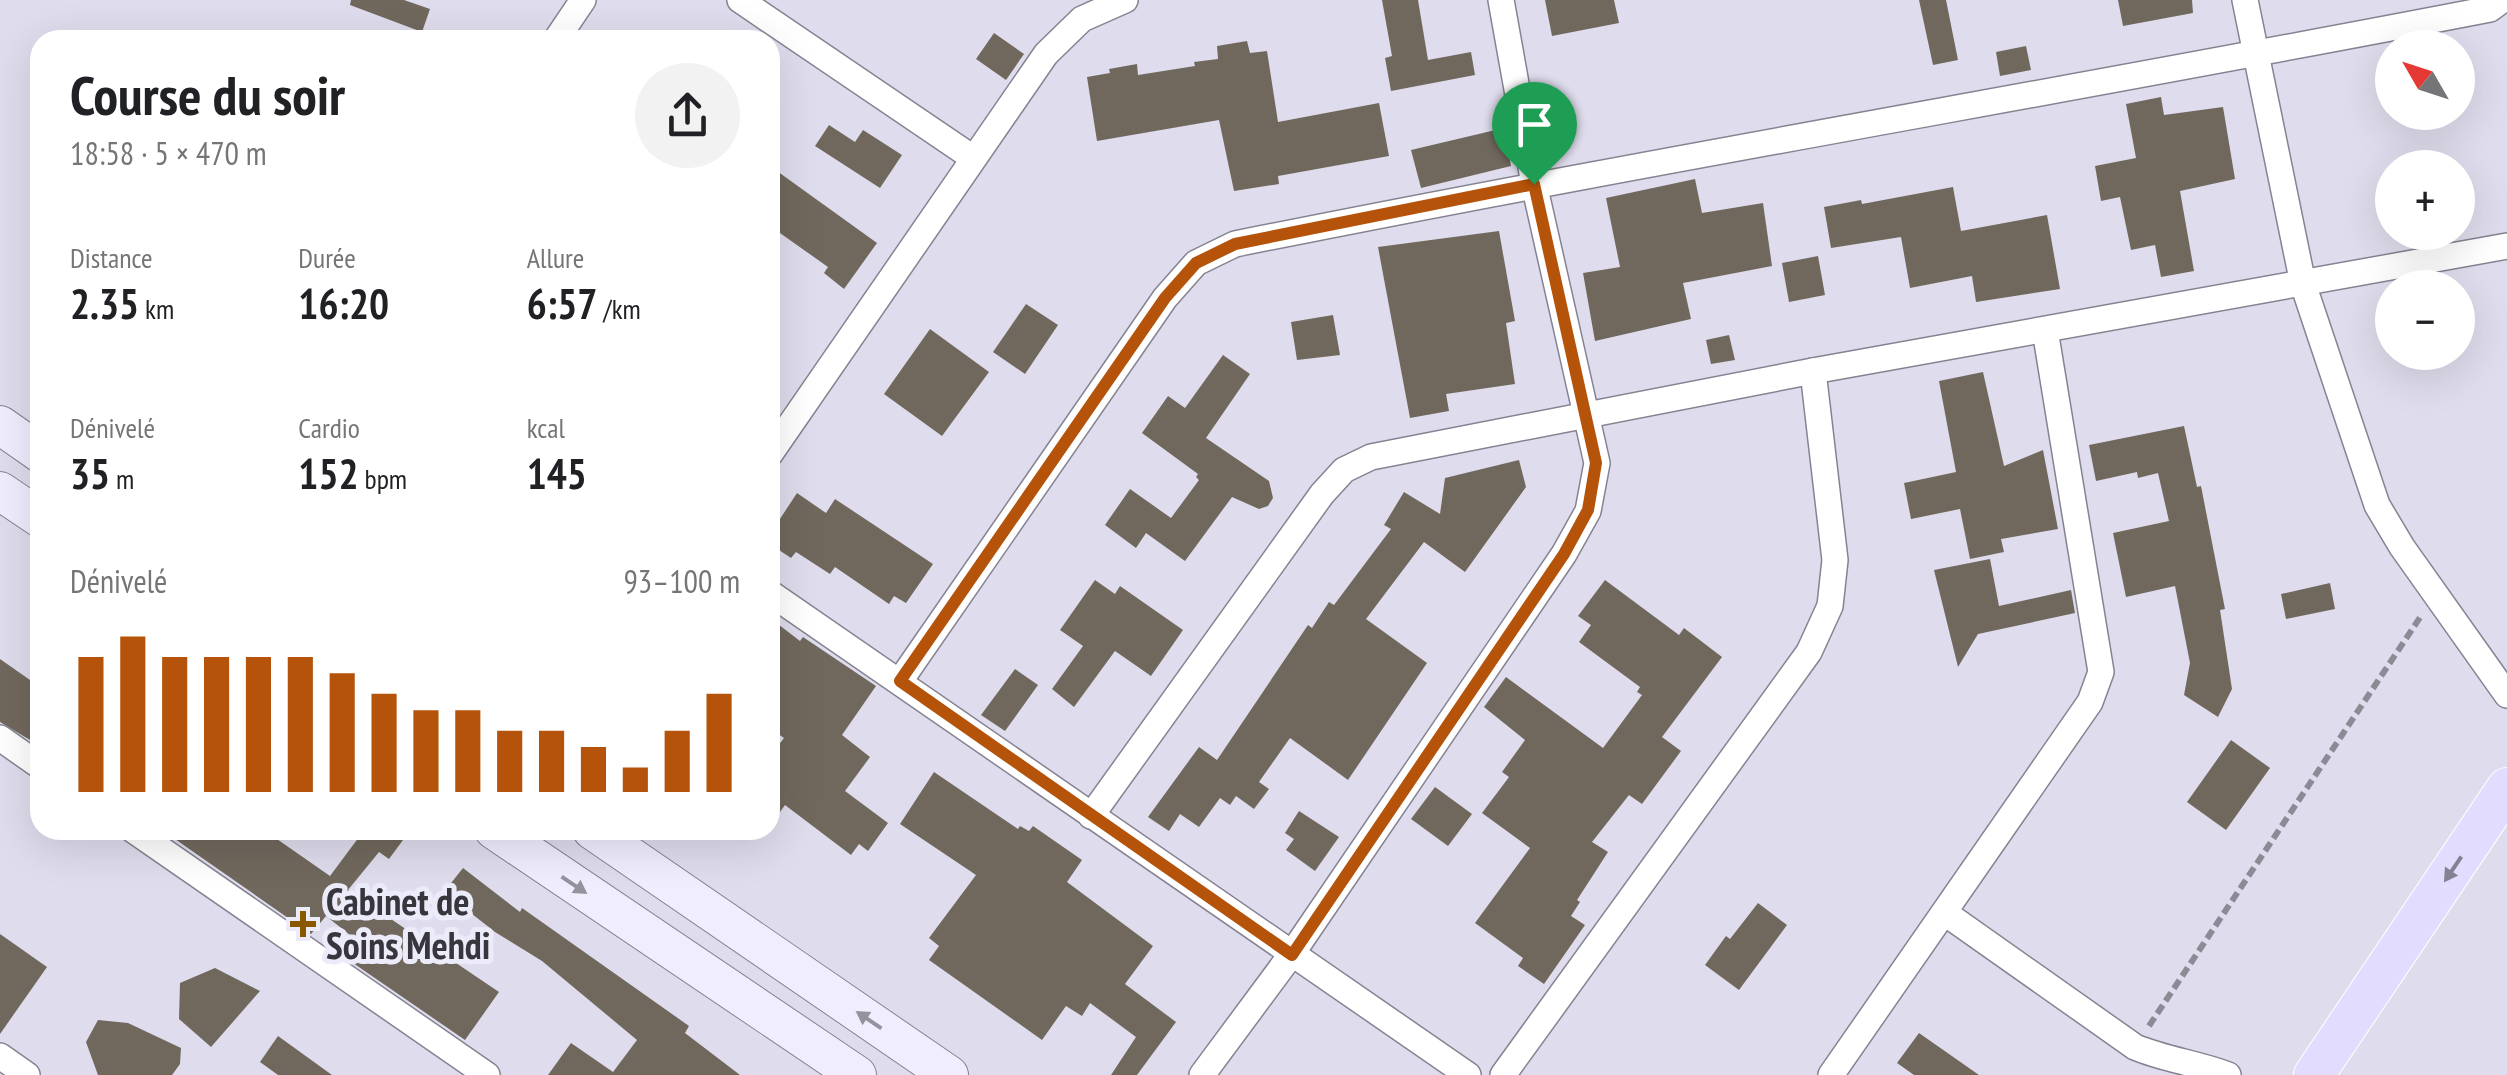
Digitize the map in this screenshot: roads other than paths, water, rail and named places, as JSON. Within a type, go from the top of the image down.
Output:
[{"type":"main road","points":[[0,425],[30,446]]},
{"type":"main road","points":[[0,491],[30,511]]},
{"type":"main road","points":[[2314,1075],[2507,788]]},
{"type":"main road","points":[[509,840],[857,1075]]},
{"type":"main road","points":[[607,840],[949,1075]]},
{"type":"street","points":[[563,30],[583,0]]},
{"type":"street","points":[[740,0],[973,158]]},
{"type":"street","points":[[780,439],[1046,54],[1082,18],[1125,0]]},
{"type":"street","points":[[1202,1075],[1292,955],[1553,570],[1588,510],[1596,463],[1534,184],[1501,0]]},
{"type":"street","points":[[2246,0],[2303,284],[2377,505],[2402,547],[2507,695]]},
{"type":"street","points":[[900,681],[1165,298],[1196,263],[1235,244],[1534,184],[2256,54],[2494,3]]},
{"type":"street","points":[[1091,816],[1322,494],[1344,470],[1371,456],[1813,370],[2507,246]]},
{"type":"street","points":[[1831,1075],[2090,702],[2101,672],[2045,330]]},
{"type":"street","points":[[1503,1075],[1809,652],[1830,606],[1835,560],[1813,370]]},
{"type":"street","points":[[780,600],[1468,1075]]},
{"type":"street","points":[[0,738],[30,759]]},
{"type":"street","points":[[147,840],[486,1075]]},
{"type":"street","points":[[1945,913],[2136,1048],[2228,1075]]},
{"type":"street","points":[[0,1056],[27,1075]]},
{"type":"place","name":"Cabinet de Soins Mehdi","points":[[303,924]]}]
